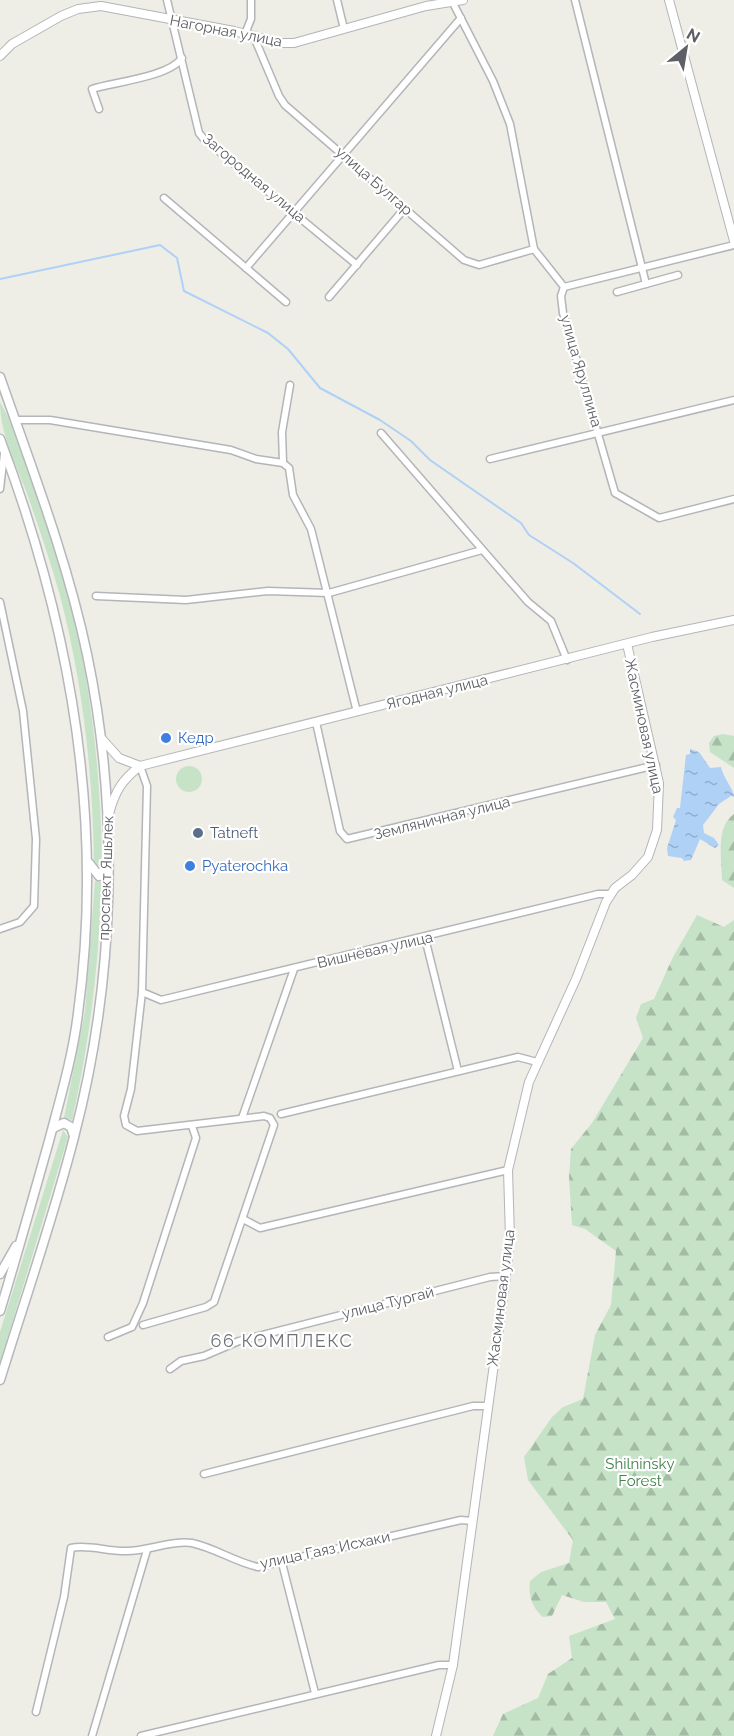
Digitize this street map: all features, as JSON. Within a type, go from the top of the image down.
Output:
[{"type":"main road","name":"проспект Яшьлек","points":[[0,377],[52,523],[74,599],[102,739],[109,814],[106,926],[98,1015],[74,1136],[0,1380]]},
{"type":"main road","name":"проспект Яшьлек","points":[[0,439],[32,528],[65,655],[83,779],[88,863],[78,1014],[52,1128],[0,1311]]},
{"type":"main road","points":[[88,863],[99,876],[107,865]]},
{"type":"main road","points":[[52,1128],[64,1123],[71,1127],[74,1136]]},
{"type":"main road","points":[[0,1274],[24,1232]]},
{"type":"street","name":"Загородная улица","points":[[167,0],[200,133],[204,139],[357,265]]},
{"type":"street","points":[[245,34],[251,19],[251,0]]},
{"type":"street","points":[[337,0],[344,29]]},
{"type":"street","name":"Нагорная улица","points":[[0,56],[12,45],[61,16],[78,9],[106,3],[172,20],[281,43],[294,43],[426,6],[463,0]]},
{"type":"street","points":[[575,0],[646,284]]},
{"type":"street","points":[[453,3],[497,92],[510,124],[534,249],[564,287],[734,243],[669,0]]},
{"type":"street","points":[[246,268],[296,213],[461,18]]},
{"type":"street","name":"улица Булгар","points":[[254,37],[285,105],[471,264],[479,265],[534,249]]},
{"type":"street","points":[[99,109],[92,89],[174,66],[182,58]]},
{"type":"street","points":[[164,198],[286,302]]},
{"type":"street","points":[[329,297],[405,208]]},
{"type":"street","points":[[617,292],[678,275]]},
{"type":"street","name":"улица Яруллина","points":[[564,287],[561,296],[563,313],[615,493],[659,518],[734,500]]},
{"type":"street","points":[[283,462],[282,432],[290,385]]},
{"type":"street","points":[[490,459],[734,400]]},
{"type":"street","points":[[15,420],[50,420],[231,450],[256,459],[283,462],[289,468],[293,495],[311,529],[329,592],[357,712]]},
{"type":"street","points":[[381,433],[528,602],[551,621],[567,660]]},
{"type":"street","points":[[0,489],[5,451]]},
{"type":"street","points":[[96,596],[186,600],[268,591],[329,592],[482,550]]},
{"type":"street","points":[[0,602],[23,711],[34,800],[35,896],[30,913],[20,922],[0,929]]},
{"type":"street","name":"Ягодная улица","points":[[140,766],[627,644],[734,620]]},
{"type":"street","name":"Жасминовая улица","points":[[436,1736],[453,1665],[506,1276],[510,1238],[508,1170],[529,1082],[576,979],[610,894],[638,869],[653,844],[660,810],[656,765],[627,644]]},
{"type":"street","name":"Земляничная улица","points":[[316,722],[340,831],[347,839],[656,765]]},
{"type":"street","points":[[102,739],[118,758],[140,766]]},
{"type":"street","points":[[109,814],[115,793],[124,779],[140,766]]},
{"type":"street","points":[[140,766],[147,786],[142,992],[131,1089],[124,1116],[126,1125],[137,1131],[264,1116],[270,1118],[274,1125],[214,1302],[206,1307],[143,1325]]},
{"type":"street","name":"Вишнёвая улица","points":[[142,992],[161,1000],[425,938],[598,894],[610,894]]},
{"type":"street","points":[[425,938],[458,1071]]},
{"type":"street","points":[[242,1118],[294,969]]},
{"type":"street","points":[[280,1114],[518,1057],[537,1062]]},
{"type":"street","points":[[108,1337],[132,1327],[143,1303],[196,1138],[192,1126]]},
{"type":"street","points":[[243,1219],[260,1228],[508,1170]]},
{"type":"street","name":"улица Тургай","points":[[170,1369],[181,1361],[204,1356],[239,1341],[490,1277],[506,1276]]},
{"type":"street","points":[[204,1474],[473,1406],[488,1406]]},
{"type":"street","name":"улица Гаяз Исхаки","points":[[36,1712],[63,1597],[71,1548],[78,1546],[105,1551],[147,1550],[183,1542],[195,1544],[242,1564],[258,1567],[427,1528],[472,1521]]},
{"type":"street","points":[[92,1736],[147,1550]]},
{"type":"street","points":[[282,1563],[315,1693]]},
{"type":"street","points":[[141,1736],[315,1693],[439,1665],[453,1665]]},
{"type":"green space","points":[[0,402],[8,417],[47,524],[75,624],[88,693],[97,762],[102,866],[97,869],[94,867],[85,728],[67,626],[51,566],[5,435]]},
{"type":"green space","points":[[723,734],[734,736],[734,768],[710,752],[709,743],[714,736]]},
{"type":"green space","points":[[189,766],[198,770],[202,779],[198,788],[189,792],[180,788],[176,779],[180,770]]},
{"type":"green space","points":[[734,814],[734,888],[722,880],[721,844],[724,827]]},
{"type":"green space","points":[[95,881],[102,881],[99,941],[89,1031],[72,1120],[64,1118],[85,1011]]},
{"type":"green space","name":"Shilninsky Forest","points":[[697,915],[724,927],[734,920],[734,1736],[493,1736],[503,1714],[538,1698],[548,1674],[572,1658],[569,1636],[615,1619],[606,1602],[584,1602],[562,1595],[552,1616],[543,1617],[534,1605],[530,1596],[530,1581],[541,1572],[569,1563],[573,1540],[528,1480],[524,1457],[552,1417],[563,1407],[583,1399],[595,1335],[611,1305],[616,1251],[585,1229],[572,1225],[569,1177],[571,1149],[592,1123],[643,1038],[636,1018],[641,1004],[654,999],[673,957]]},
{"type":"green space","points":[[63,1130],[68,1137],[0,1363],[0,1332]]},
{"type":"water","points":[[690,749],[699,752],[710,768],[721,767],[734,797],[731,796],[719,804],[703,825],[704,833],[714,838],[719,845],[715,848],[700,839],[691,860],[684,861],[682,858],[668,856],[667,848],[676,820],[673,817],[677,808],[680,808],[686,755],[690,754]]},
{"type":"waterway","points":[[0,279],[160,245],[177,258],[184,291],[268,333],[288,349],[320,388],[380,420],[411,441],[430,460],[521,523],[529,535],[573,563],[640,614]]},
{"type":"place","name":"Кедр","points":[[166,738]]},
{"type":"place","name":"Tatneft","points":[[198,833]]},
{"type":"place","name":"Pyaterochka","points":[[190,866]]},
{"type":"district","name":"66 КОМПЛЕКС","points":[[282,1340]]}]
